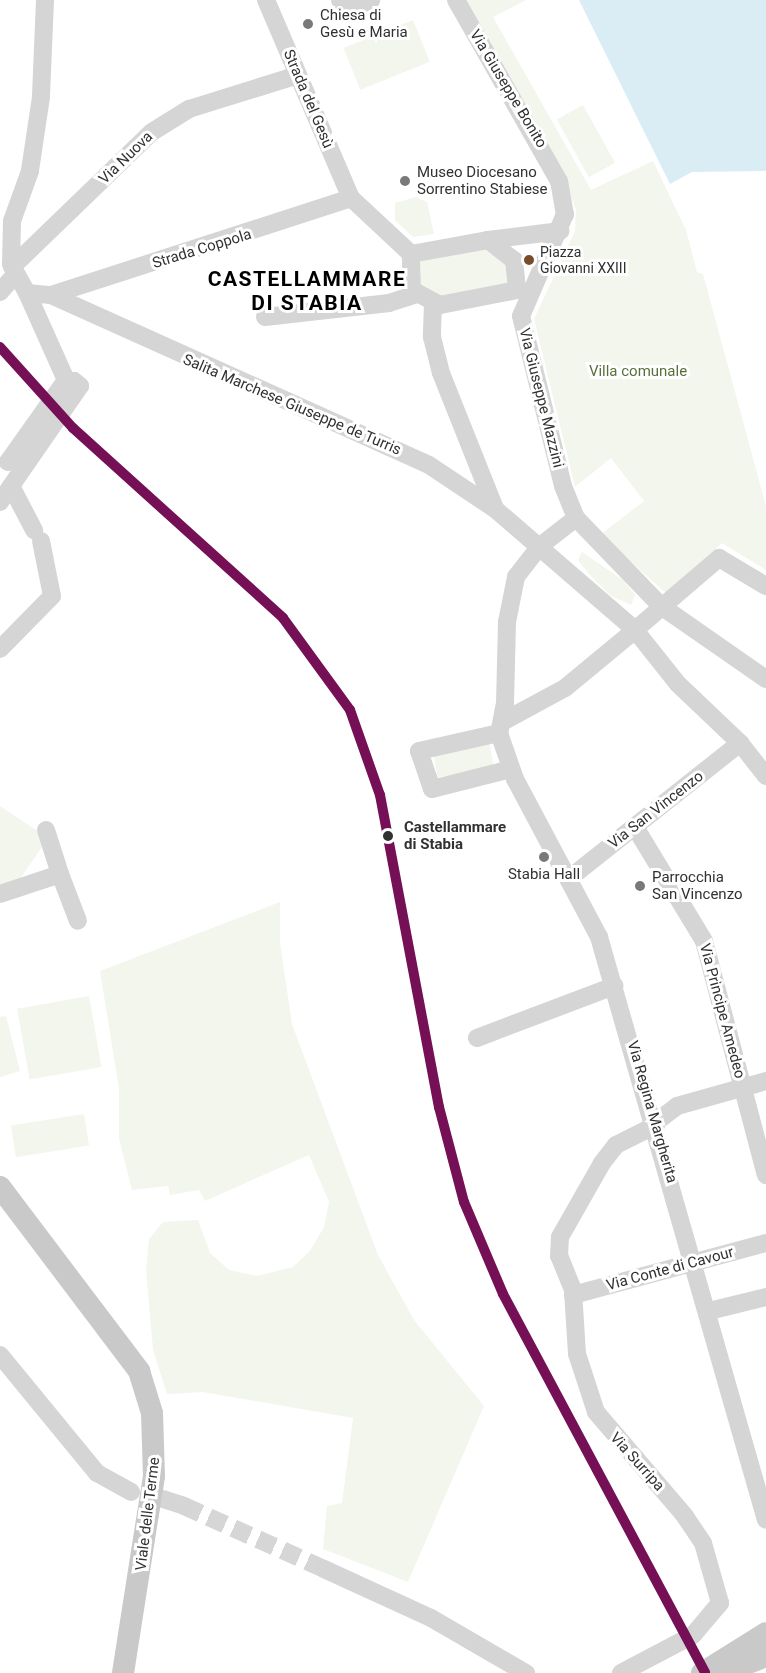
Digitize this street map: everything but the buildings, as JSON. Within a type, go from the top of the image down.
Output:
[{"type":"main road","name":"Viale delle Terme","points":[[0,1187],[139,1371],[152,1413],[156,1506],[123,1673]]},
{"type":"main road","points":[[702,1673],[765,1643]]},
{"type":"main road","points":[[724,1673],[765,1643]]},
{"type":"street","points":[[0,502],[80,386],[74,381],[8,462],[66,380],[27,293],[14,271],[11,215],[41,97],[45,0]]},
{"type":"street","points":[[340,0],[350,9],[371,0]]},
{"type":"street","name":"Via Giuseppe Bonito","points":[[456,0],[545,150],[559,181],[563,222]]},
{"type":"street","name":"Strada del Gesù","points":[[273,2],[298,75],[351,198]]},
{"type":"street","name":"Via Nuova","points":[[0,292],[14,271],[152,132],[189,109],[298,75]]},
{"type":"street","points":[[351,198],[411,254]]},
{"type":"street","name":"Strada Coppola","points":[[51,295],[351,198]]},
{"type":"street","points":[[411,254],[488,240],[563,222]]},
{"type":"street","name":"Via Giuseppe Mazzini","points":[[563,222],[523,293],[521,316],[563,486],[576,518]]},
{"type":"street","points":[[411,254],[408,267],[416,294],[433,303],[523,293],[514,260],[488,240]]},
{"type":"street","points":[[27,293],[51,295]]},
{"type":"street","points":[[265,316],[389,303],[416,294]]},
{"type":"street","name":"Salita Marchese Giuseppe de Turris","points":[[51,295],[429,465],[495,509],[635,630],[678,684],[740,743],[766,776]]},
{"type":"street","points":[[433,303],[432,337],[441,373],[495,509]]},
{"type":"street","points":[[0,649],[52,596],[38,536],[11,486]]},
{"type":"street","points":[[501,727],[507,622],[516,577],[540,546],[576,518],[661,606],[766,679]]},
{"type":"street","points":[[511,769],[432,789],[419,751],[501,727],[566,688],[718,558],[766,586]]},
{"type":"street","name":"Via Regina Margherita","points":[[501,727],[511,769],[571,877],[599,937],[656,1123],[766,1520]]},
{"type":"street","name":"Via San Vincenzo","points":[[571,877],[740,743]]},
{"type":"street","name":"Via Principe Amedeo","points":[[634,827],[704,941],[766,1175]]},
{"type":"street","points":[[46,830],[78,921]]},
{"type":"street","points":[[0,894],[60,874]]},
{"type":"street","points":[[477,1038],[614,986]]},
{"type":"street","name":"Via Surripa","points":[[621,1673],[693,1635],[715,1613],[719,1592],[703,1543],[685,1515],[596,1412],[577,1354],[573,1295],[559,1256],[560,1237],[616,1145],[656,1123],[677,1106],[766,1081]]},
{"type":"street","name":"Via Conte di Cavour","points":[[573,1295],[766,1243]]},
{"type":"street","points":[[709,1311],[766,1297]]},
{"type":"street","points":[[0,1355],[98,1473],[130,1492]]},
{"type":"street","points":[[156,1506],[184,1506]]},
{"type":"street","points":[[324,1569],[431,1618],[526,1673]]},
{"type":"green space","name":"Villa comunale","points":[[461,0],[526,0],[493,17],[591,190],[653,161],[686,230],[697,272],[703,274],[766,506],[766,570],[722,543],[666,593],[600,535],[644,501],[611,458],[575,487],[534,319],[575,231],[576,210],[566,183]]},
{"type":"green space","points":[[413,20],[430,62],[360,90],[343,48]]},
{"type":"green space","points":[[583,105],[615,163],[589,177],[557,120]]},
{"type":"green space","points":[[416,197],[427,202],[434,234],[413,237],[395,220],[395,203]]},
{"type":"green space","points":[[489,247],[509,264],[510,289],[440,302],[423,296],[415,279],[421,257]]},
{"type":"green space","points":[[582,552],[623,580],[635,595],[631,605],[611,596],[589,574],[578,560]]},
{"type":"green space","points":[[489,742],[494,767],[438,777],[433,753]]},
{"type":"green space","points":[[0,806],[48,838],[18,882],[0,889]]},
{"type":"green space","points":[[280,902],[280,943],[292,1024],[378,1255],[414,1320],[484,1406],[408,1582],[323,1549],[327,1506],[342,1503],[353,1418],[203,1392],[167,1394],[153,1350],[146,1270],[149,1239],[163,1222],[198,1220],[210,1253],[229,1270],[257,1276],[293,1267],[310,1251],[324,1227],[329,1202],[309,1155],[205,1201],[199,1190],[170,1195],[168,1186],[132,1190],[119,1138],[119,1089],[100,971]]},
{"type":"green space","points":[[89,996],[102,1067],[30,1080],[17,1009]]},
{"type":"green space","points":[[6,1016],[20,1071],[0,1077],[0,1017]]},
{"type":"green space","points":[[84,1114],[89,1146],[16,1157],[11,1126]]},
{"type":"shaded area","points":[[579,0],[766,0],[766,171],[692,172],[670,184]]},
{"type":"tunnel","points":[[184,1506],[324,1569]]},
{"type":"transit line","points":[[0,347],[73,428],[283,618],[350,710],[380,795],[439,1107],[464,1202],[503,1294],[705,1673]]},
{"type":"place","name":"Chiesa di Gesù e Maria","points":[[308,24]]},
{"type":"place","name":"Museo Diocesano Sorrentino Stabiese","points":[[405,181]]},
{"type":"place","name":"Piazza Giovanni XXIII","points":[[529,260]]},
{"type":"place","name":"Castellammare di Stabia","points":[[388,836]]},
{"type":"place","name":"Stabia Hall","points":[[544,857]]},
{"type":"place","name":"Parrocchia San Vincenzo","points":[[640,886]]},
{"type":"district","name":"CASTELLAMMARE DI STABIA","points":[[307,291]]}]
